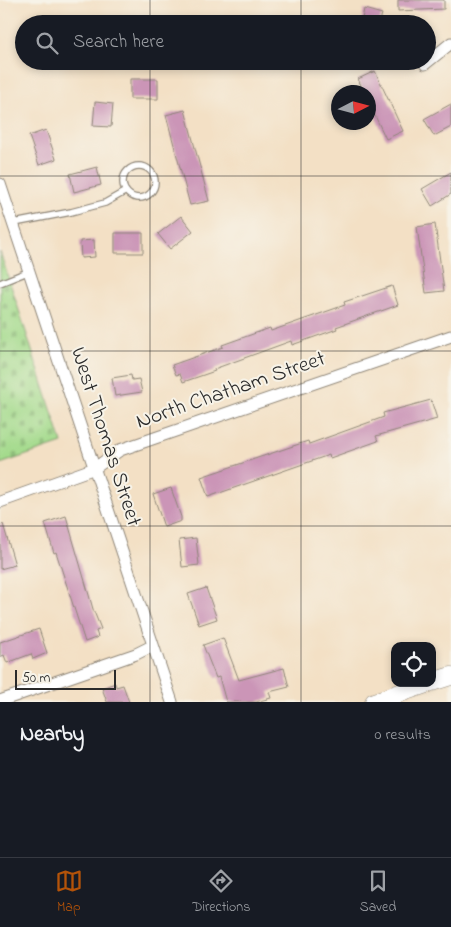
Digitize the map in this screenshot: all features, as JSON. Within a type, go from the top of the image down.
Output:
[{"type":"main road","points":[[436,681],[451,676]]},
{"type":"main road","points":[[374,702],[419,687]]},
{"type":"street","points":[[436,55],[451,43]]},
{"type":"street","name":"West Thomas Street","points":[[0,184],[172,702]]},
{"type":"street","name":"North Chatham Street","points":[[0,502],[95,468],[120,450],[451,336]]},
{"type":"street","points":[[0,701],[136,654],[152,646]]},
{"type":"lane","points":[[142,166],[148,168],[155,178],[155,185],[148,195],[142,198],[130,195],[126,190],[123,185],[123,178],[130,168],[142,166]]},
{"type":"lane","points":[[14,223],[105,203],[126,190]]},
{"type":"lane","points":[[0,283],[30,271]]},
{"type":"green space","points":[[0,252],[62,443],[0,464]]},
{"type":"building","points":[[398,0],[444,0],[444,9],[398,11]]},
{"type":"building","points":[[364,9],[382,14],[382,15],[363,15]]},
{"type":"building","points":[[375,71],[403,131],[386,139],[376,118],[376,85],[361,85],[358,79]]},
{"type":"building","points":[[130,79],[158,79],[158,99],[130,99]]},
{"type":"building","points":[[95,102],[113,104],[111,127],[93,126]]},
{"type":"building","points":[[451,104],[451,127],[434,136],[424,119]]},
{"type":"building","points":[[185,110],[209,201],[190,205],[166,115]]},
{"type":"building","points":[[46,130],[56,159],[39,165],[29,136]]},
{"type":"building","points":[[97,167],[101,185],[74,192],[70,174]]},
{"type":"building","points":[[451,172],[451,194],[432,206],[422,189]]},
{"type":"building","points":[[181,216],[193,231],[170,249],[158,234]]},
{"type":"building","points":[[435,224],[444,291],[426,293],[417,227]]},
{"type":"building","points":[[115,233],[143,233],[143,253],[115,253]]},
{"type":"building","points":[[94,240],[95,257],[81,258],[80,241]]},
{"type":"building","points":[[392,286],[398,305],[336,327],[337,329],[292,345],[291,341],[183,382],[180,374],[176,375],[172,365],[270,328],[271,331],[345,305],[344,302]]},
{"type":"building","points":[[131,375],[132,380],[139,379],[142,392],[115,396],[112,378]]},
{"type":"building","points":[[431,400],[437,419],[376,436],[378,441],[330,458],[329,455],[208,497],[201,477],[308,441],[309,444],[384,417],[383,413]]},
{"type":"building","points":[[171,488],[181,521],[164,527],[153,494]]},
{"type":"building","points":[[66,516],[93,609],[101,629],[96,631],[98,637],[85,642],[45,523]]},
{"type":"building","points":[[3,524],[15,565],[0,569],[0,525]]},
{"type":"building","points":[[196,538],[199,565],[182,567],[179,540]]},
{"type":"building","points":[[206,588],[217,619],[199,625],[188,594]]},
{"type":"building","points":[[39,629],[47,653],[33,659],[31,654],[7,663],[4,655],[0,657],[0,642]]},
{"type":"building","points":[[223,638],[239,680],[284,668],[289,687],[269,692],[271,698],[256,702],[226,702],[219,677],[216,678],[203,645]]},
{"type":"building","points":[[115,683],[116,687],[123,685],[129,702],[107,702],[102,688]]}]
